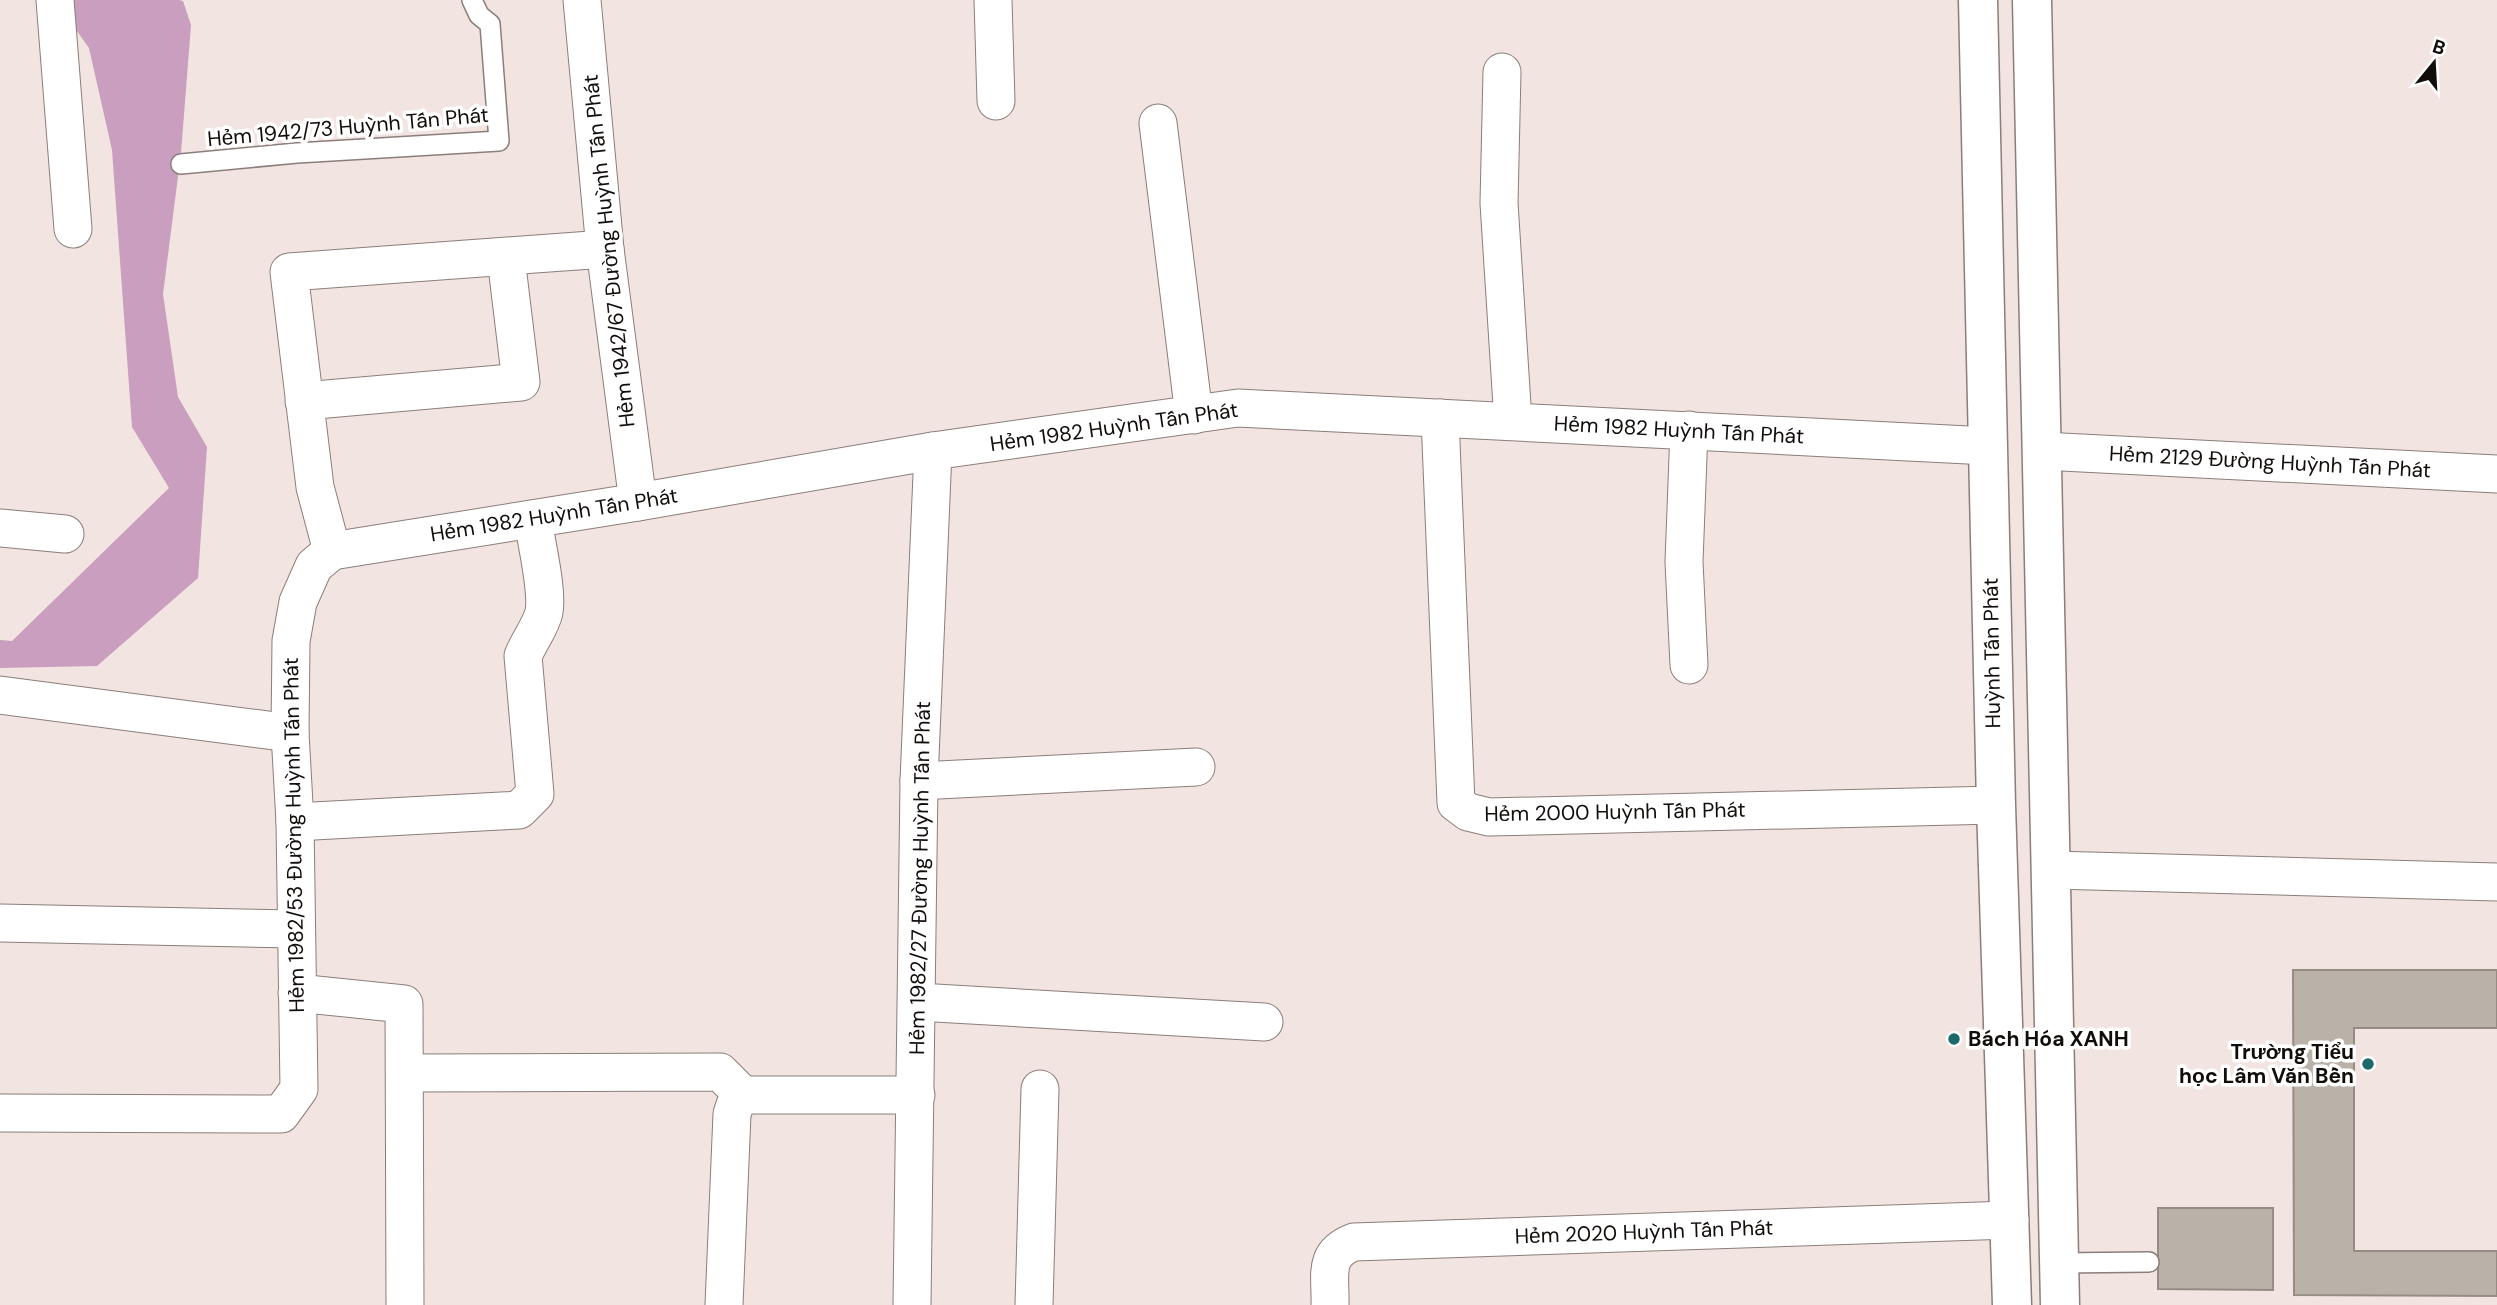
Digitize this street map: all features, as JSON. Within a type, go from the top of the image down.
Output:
[{"type":"main road","name":"Huỳnh Tấn Phát","points":[[1978,0],[1996,805],[2012,1305]]},
{"type":"main road","points":[[2032,0],[2060,1305]]},
{"type":"main road","points":[[2006,1110],[2057,1110]]},
{"type":"street","points":[[55,0],[73,229]]},
{"type":"street","name":"Hẻm 1942/67 Đường Huỳnh Tấn Phát","points":[[582,0],[605,249],[638,502]]},
{"type":"street","points":[[993,0],[996,102]]},
{"type":"street","points":[[1502,72],[1499,203],[1513,421]]},
{"type":"street","points":[[1158,123],[1194,415]]},
{"type":"street","points":[[332,551],[315,487],[289,272],[605,249]]},
{"type":"street","points":[[304,401],[521,382],[506,258]]},
{"type":"street","name":"Hẻm 1982 Huỳnh Tấn Phát","points":[[332,551],[933,451],[1238,408],[1988,446]]},
{"type":"street","name":"Hẻm 2000 Huỳnh Tấn Phát","points":[[1440,418],[1456,803],[1468,812],[1489,817],[1996,805]]},
{"type":"street","points":[[1689,430],[1684,562],[1689,665]]},
{"type":"street","name":"Hẻm 1982/27 Đường Huỳnh Tấn Phát","points":[[912,1305],[919,780],[933,451]]},
{"type":"street","name":"Hẻm 2129 Đường Huỳnh Tấn Phát","points":[[2042,451],[2497,474]]},
{"type":"street","points":[[295,822],[519,810],[535,794],[523,656],[540,623],[545,602],[533,519]]},
{"type":"street","points":[[0,528],[65,534]]},
{"type":"street","name":"Hẻm 1982/53 Đường Huỳnh Tấn Phát","points":[[0,1113],[281,1114],[299,1089],[295,822],[290,733],[291,641],[298,602],[314,566],[332,551]]},
{"type":"street","points":[[0,695],[290,733]]},
{"type":"street","points":[[919,780],[1196,767]]},
{"type":"street","points":[[2052,870],[2497,882]]},
{"type":"street","points":[[0,923],[296,929]]},
{"type":"street","points":[[297,993],[404,1004],[405,1305]]},
{"type":"street","points":[[918,1002],[1264,1022]]},
{"type":"street","points":[[405,1073],[720,1072],[743,1095],[916,1095]]},
{"type":"street","points":[[1034,1305],[1040,1089]]},
{"type":"street","points":[[723,1305],[732,1114],[743,1095]]},
{"type":"street","name":"Hẻm 2020 Huỳnh Tấn Phát","points":[[1330,1305],[1331,1258],[1340,1247],[1354,1242],[2010,1220]]},
{"type":"lane","name":"Hẻm 1942/73 Huỳnh Tấn Phát","points":[[181,164],[297,153],[499,141],[490,24],[480,15],[471,0]]},
{"type":"lane","points":[[2059,1263],[2150,1262]]},
{"type":"shaded area","points":[[65,0],[179,0],[183,1],[191,25],[181,153],[163,294],[178,397],[207,447],[198,578],[97,666],[0,668],[0,640],[12,641],[169,488],[132,427],[112,150],[89,48],[67,17]]},
{"type":"building","points":[[2293,970],[2497,970],[2497,1028],[2354,1028],[2354,1251],[2497,1251],[2497,1296],[2294,1295]]},
{"type":"building","points":[[2158,1208],[2273,1208],[2273,1290],[2158,1289]]},
{"type":"place","name":"Bách Hóa XANH","points":[[1954,1039]]},
{"type":"place","name":"Trường Tiểu học Lâm Văn Bền","points":[[2368,1064]]}]
